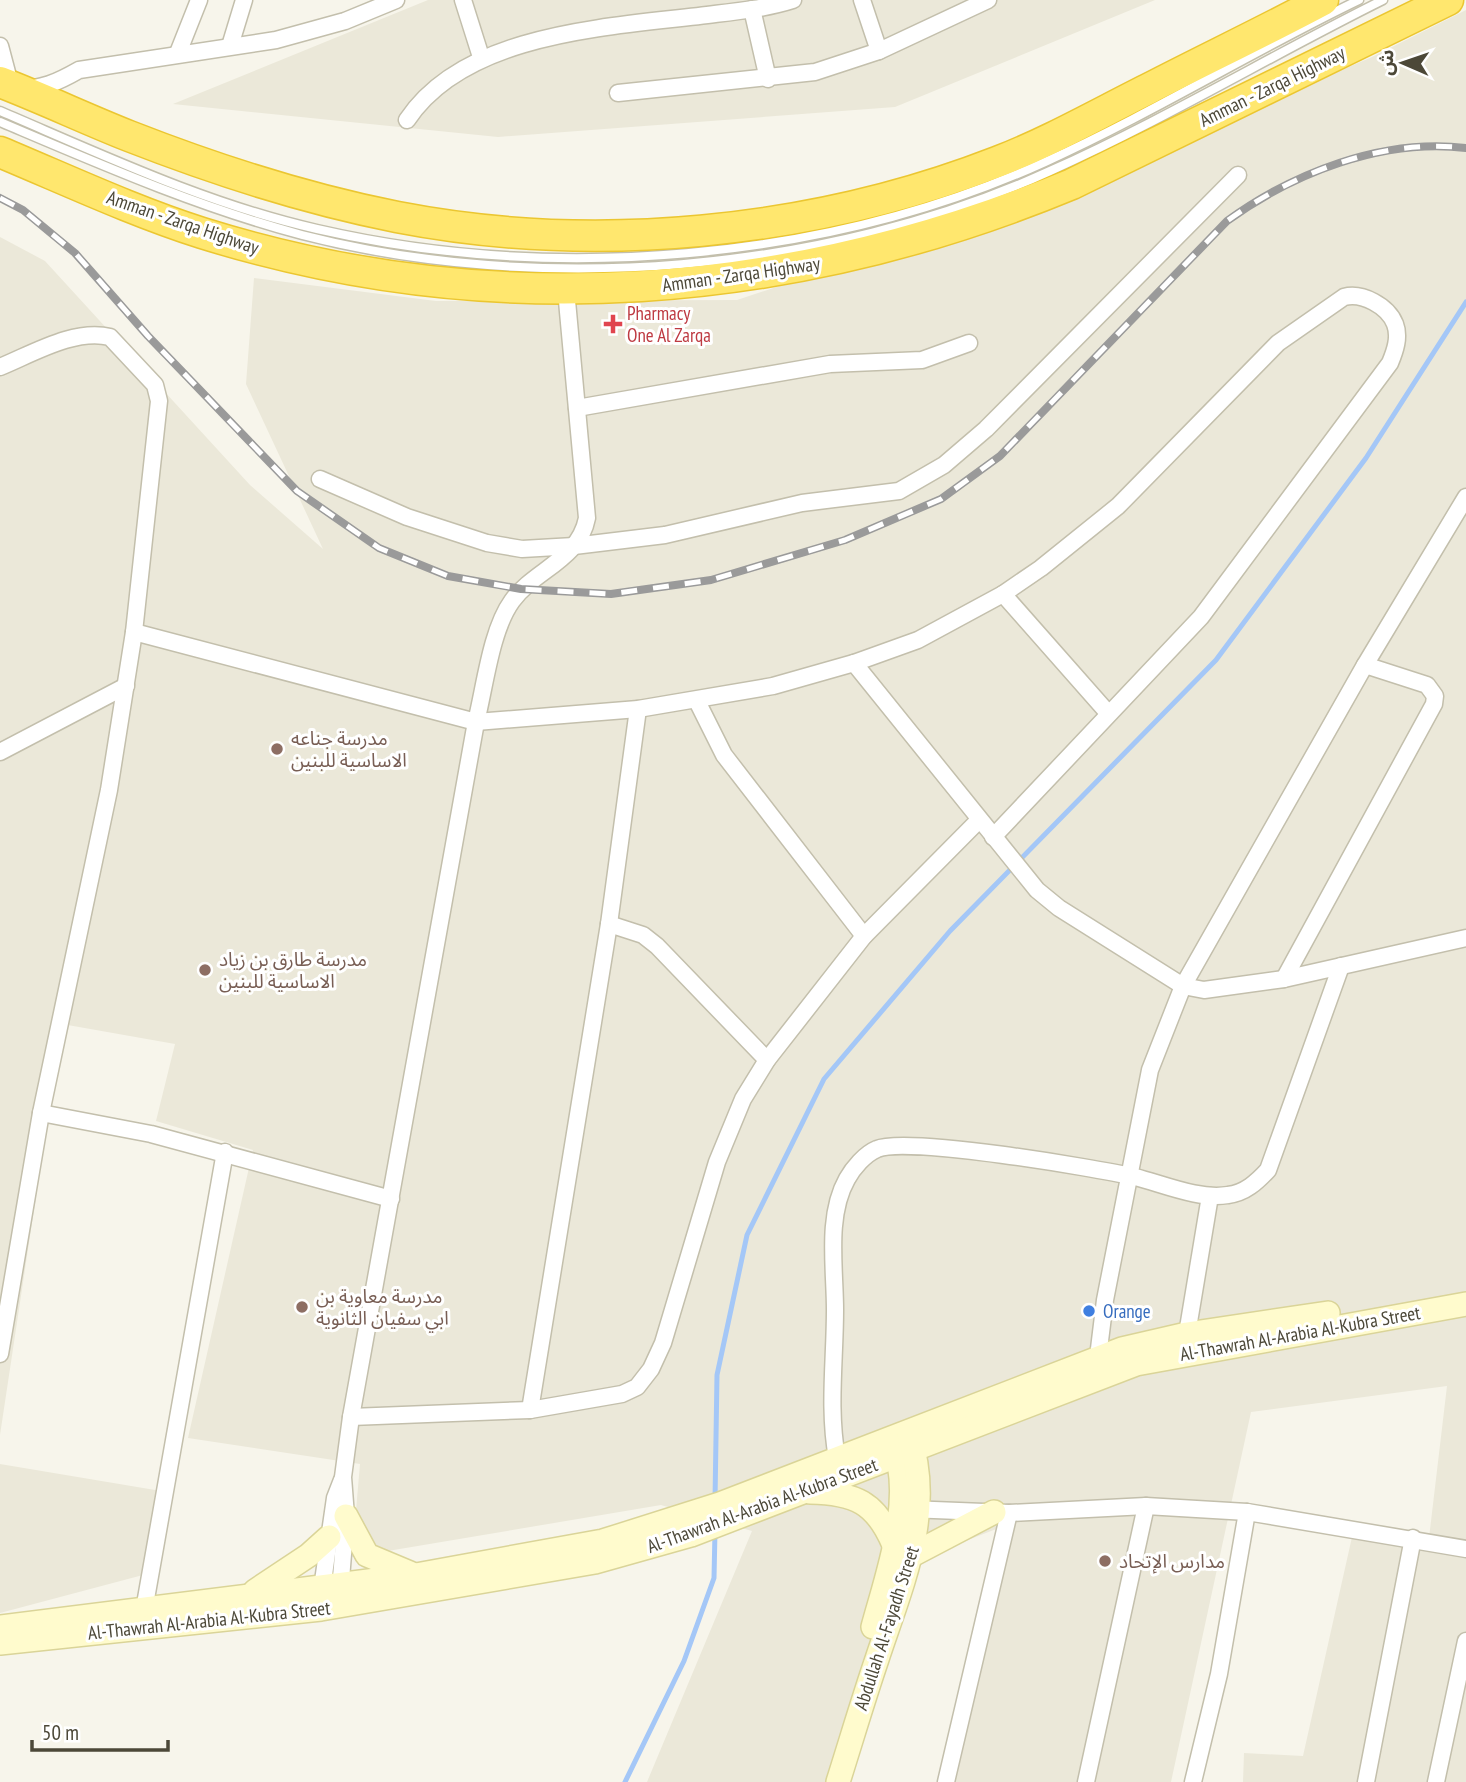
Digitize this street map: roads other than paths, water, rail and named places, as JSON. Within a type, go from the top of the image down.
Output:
[{"type":"highway","name":"Amman - Zarqa Highway","points":[[0,152],[156,217],[298,258],[413,278],[566,290],[690,284],[788,270],[885,248],[980,219],[1072,184],[1448,0]]},
{"type":"highway","points":[[5,94],[222,170],[398,217],[507,231],[655,232],[800,216],[865,203],[955,177],[1038,145],[1317,1]]},
{"type":"main road","name":"Al-Thawrah Al-Arabia Al-Kubra Street","points":[[0,1643],[331,1596],[547,1572],[723,1513],[803,1492],[902,1443],[1098,1357],[1187,1334],[1466,1291]]},
{"type":"main road","name":"Al-Thawrah Al-Arabia Al-Kubra Street","points":[[723,1513],[837,1458],[902,1443],[1136,1364],[1466,1304]]},
{"type":"main road","name":"Abdullah Al-Fayadh Street","points":[[838,1782],[903,1550],[910,1509],[902,1443]]},
{"type":"main road","points":[[803,1492],[841,1494],[865,1503],[903,1550],[1002,1513]]},
{"type":"main road","points":[[346,1517],[367,1555],[416,1575]]},
{"type":"main road","name":"Al-Thawrah Al-Arabia Al-Kubra Street","points":[[0,1627],[249,1594],[331,1596],[416,1575],[690,1525]]},
{"type":"main road","points":[[249,1594],[309,1555],[329,1537]]},
{"type":"main road","name":"Abdullah Al-Fayadh Street","points":[[825,1782],[903,1550]]},
{"type":"street","points":[[178,53],[199,0]]},
{"type":"street","points":[[230,46],[244,0]]},
{"type":"street","points":[[0,46],[9,80],[5,94],[45,87],[79,70],[307,33],[396,0]]},
{"type":"street","points":[[463,0],[481,57]]},
{"type":"street","points":[[407,120],[420,100],[440,82],[481,57],[514,47],[595,30],[752,9],[793,0]]},
{"type":"street","points":[[862,0],[878,51]]},
{"type":"street","points":[[618,93],[768,79],[825,70],[878,51],[988,0]]},
{"type":"street","points":[[752,9],[768,79]]},
{"type":"street","points":[[320,479],[407,517],[487,543],[522,549],[575,546],[665,535],[780,507],[883,495],[915,484],[944,465],[986,429],[1238,175]]},
{"type":"street","points":[[331,1596],[346,1517],[343,1477],[351,1417],[477,722],[502,620],[510,603],[521,589],[575,546],[587,518],[566,290]]},
{"type":"street","points":[[134,632],[477,722],[638,709],[773,686],[853,663],[918,640],[1003,594],[1093,528],[1278,343],[1344,297],[1355,294],[1365,297],[1389,315],[1395,325],[1397,338],[1390,363],[1200,617],[993,837]]},
{"type":"street","points":[[0,367],[78,337],[102,335],[110,337],[158,389],[134,632],[109,790],[41,1112],[4,1308],[0,1354]]},
{"type":"street","points":[[577,408],[830,364],[922,360],[969,343]]},
{"type":"street","points":[[1098,1357],[1105,1300],[1150,1070],[1183,986],[1365,665],[1466,497]]},
{"type":"street","points":[[1003,594],[1108,713]]},
{"type":"street","points":[[853,663],[1007,857],[1037,890],[1059,908],[1183,986],[1220,989],[1284,979],[1466,938]]},
{"type":"street","points":[[1284,979],[1434,704],[1435,696],[1427,685],[1365,665]]},
{"type":"street","points":[[0,752],[126,686]]},
{"type":"street","points":[[697,701],[724,755],[864,936]]},
{"type":"street","points":[[530,1410],[609,924],[638,709]]},
{"type":"street","points":[[351,1417],[530,1410],[622,1394],[637,1387],[651,1369],[663,1343],[717,1162],[743,1099],[766,1060],[864,936],[979,820]]},
{"type":"street","points":[[609,924],[643,935],[657,946],[766,1060]]},
{"type":"street","points":[[837,1458],[831,1416],[835,1216],[848,1178],[861,1161],[877,1148],[901,1145],[937,1147],[1130,1176],[1210,1196],[1243,1191],[1257,1182],[1268,1170],[1341,966]]},
{"type":"street","points":[[41,1112],[225,1152],[391,1199]]},
{"type":"street","points":[[144,1610],[225,1152]]},
{"type":"street","points":[[1187,1334],[1210,1196]]},
{"type":"street","points":[[331,1596],[329,1537],[335,1498],[343,1477]]},
{"type":"street","points":[[910,1509],[1002,1513],[1146,1506],[1247,1512],[1466,1549]]},
{"type":"street","points":[[1086,1782],[1146,1506]]},
{"type":"street","points":[[1193,1782],[1219,1674],[1247,1512]]},
{"type":"street","points":[[946,1782],[1002,1513]]},
{"type":"street","points":[[1366,1782],[1413,1538]]},
{"type":"street","points":[[1436,1782],[1466,1641]]},
{"type":"lane","points":[[5,94],[187,189],[314,228],[413,246],[509,255],[674,254],[816,234],[893,215],[994,182],[1044,163],[1162,105],[1359,0]]},
{"type":"lane","points":[[0,122],[184,198],[337,243],[408,256],[505,265],[632,267],[692,264],[755,256],[838,240],[939,212],[1027,181],[1163,115],[1383,0]]},
{"type":"waterway","points":[[715,1500],[717,1375],[747,1235],[824,1079],[950,931],[1216,660],[1366,458],[1466,302]]},
{"type":"waterway","points":[[625,1782],[684,1661],[714,1578],[715,1531]]},
{"type":"railway","points":[[0,198],[23,210],[75,253],[148,336],[297,491],[379,548],[448,576],[521,589],[611,594],[711,580],[845,540],[941,499],[1000,456],[1227,221],[1280,188],[1340,163],[1402,148],[1466,148]]},
{"type":"place","name":"Pharmacy One Al Zarqa","points":[[613,324]]},
{"type":"place","name":"مدرسة جناعه الاساسية للبنين","points":[[277,749]]},
{"type":"place","name":"مدرسة طارق بن زياد الاساسية للبنين","points":[[205,970]]},
{"type":"place","name":"مدرسة معاوية بن ابي سفيان الثانوية","points":[[302,1307]]},
{"type":"place","name":"Orange","points":[[1089,1311]]},
{"type":"place","name":"مدارس الإتحاد","points":[[1105,1561]]}]
